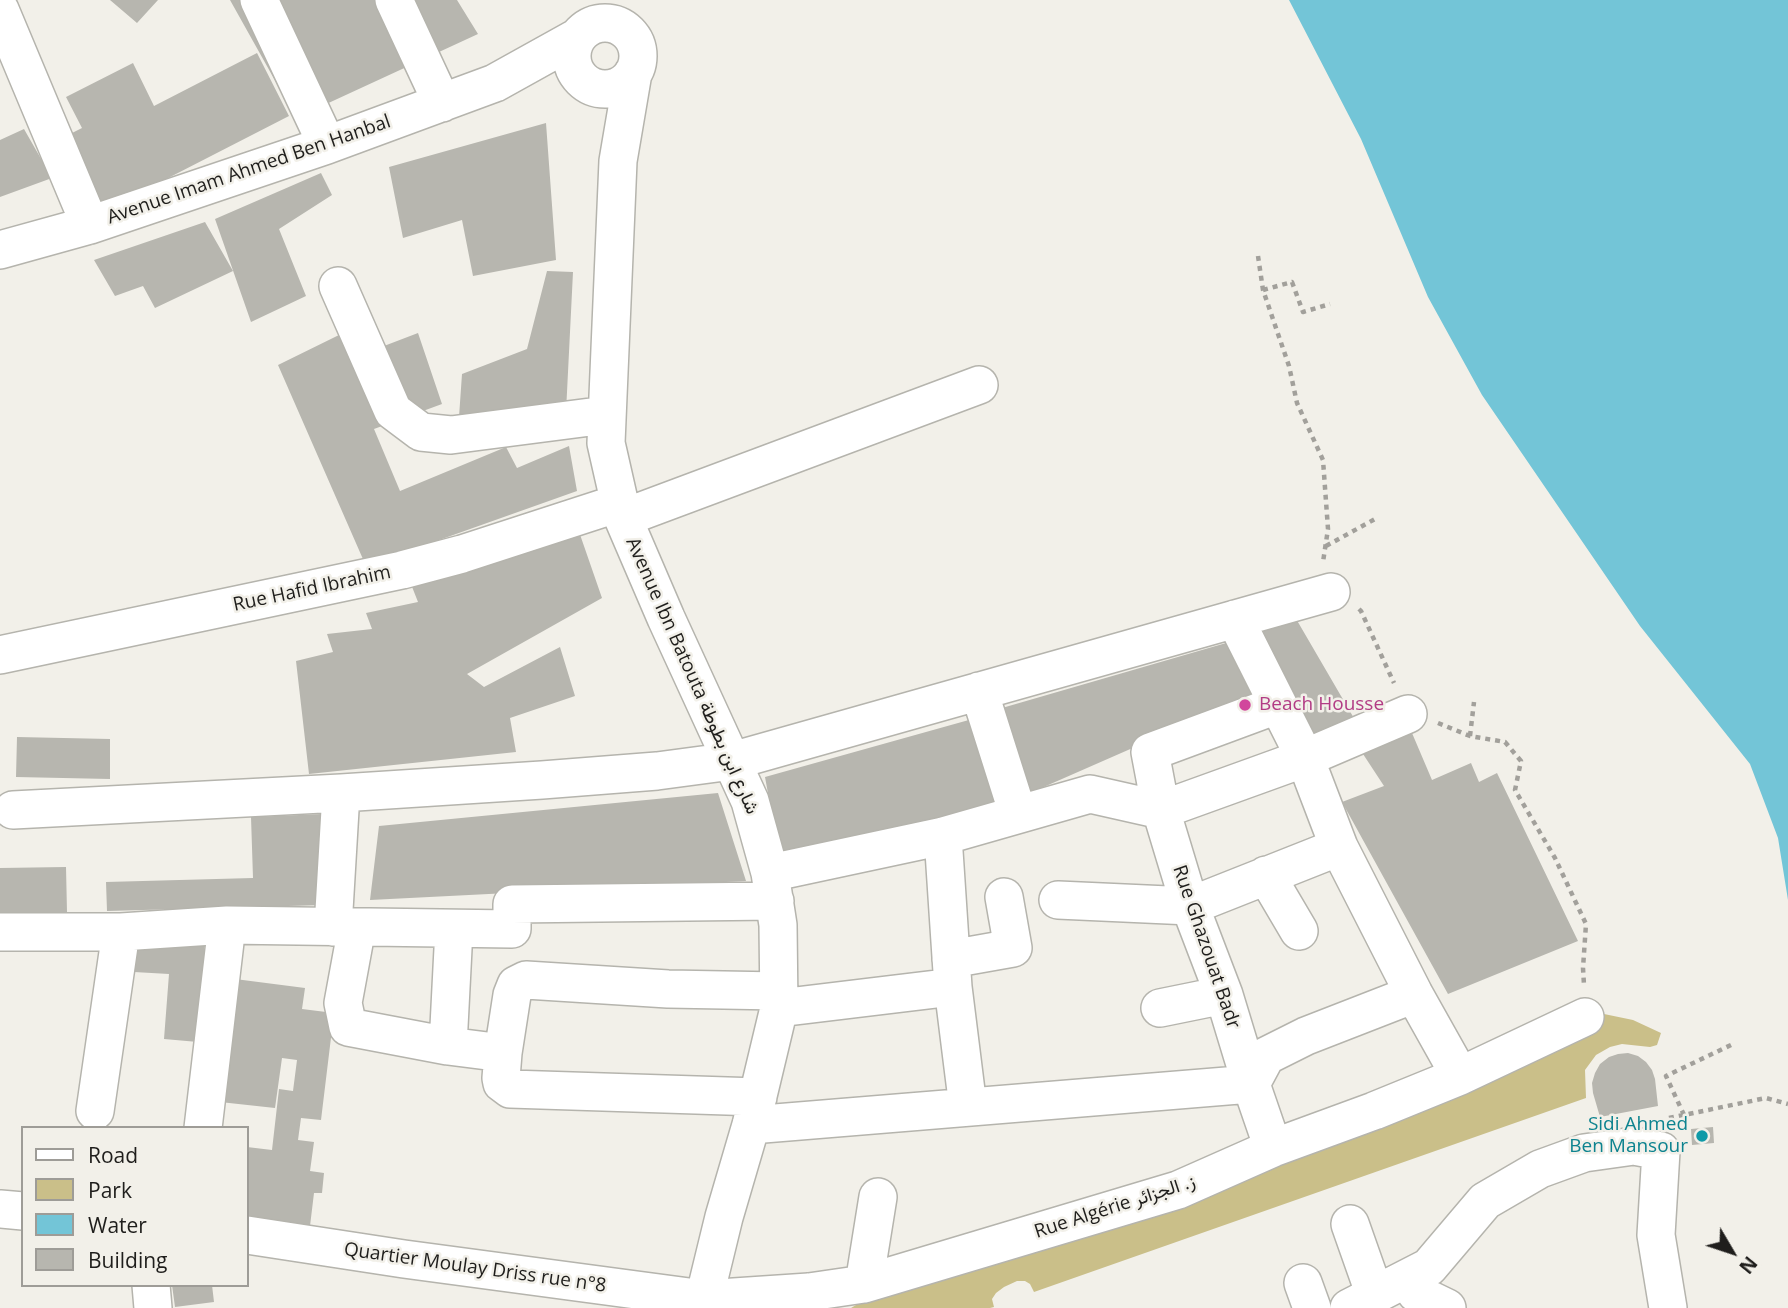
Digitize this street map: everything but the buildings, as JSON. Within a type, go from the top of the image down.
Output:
[{"type":"street","points":[[260,0],[327,145]]},
{"type":"street","points":[[394,0],[442,103]]},
{"type":"street","points":[[0,10],[90,225]]},
{"type":"street","name":"Avenue Imam Ahmed Ben Hanbal","points":[[0,250],[90,225],[327,145],[607,41]]},
{"type":"street","name":"Avenue Ibn Batouta شارع ابن بطوطة","points":[[607,41],[618,161],[606,443],[621,510],[666,618],[750,801],[772,887],[778,925],[779,1000],[754,1111],[703,1303]]},
{"type":"street","points":[[338,286],[393,411],[421,432],[451,435],[606,415]]},
{"type":"street","name":"Rue Hafid Ibrahim","points":[[0,654],[402,570],[463,554],[621,510],[979,385]]},
{"type":"street","points":[[13,810],[341,793],[657,771],[732,761],[1331,592]]},
{"type":"street","points":[[1235,619],[1305,758],[1339,847],[1414,994],[1460,1076]]},
{"type":"street","points":[[979,691],[1018,814]]},
{"type":"street","name":"Rue Ghazouat Badr","points":[[1273,1148],[1224,995],[1190,906],[1161,810],[1150,752],[1277,705]]},
{"type":"street","points":[[0,932],[121,932],[227,925],[512,929],[512,904],[772,887],[1090,794],[1161,810],[1305,758],[1408,714]]},
{"type":"street","points":[[341,793],[345,927],[342,1003],[348,1027],[448,1046],[503,1053]]},
{"type":"street","points":[[943,836],[952,973],[968,1107]]},
{"type":"street","points":[[1058,900],[1190,906],[1339,847]]},
{"type":"street","points":[[1266,875],[1299,931]]},
{"type":"street","points":[[1004,897],[1013,948],[952,973],[779,1000],[668,989],[526,980],[516,985],[512,995],[503,1053],[502,1083],[510,1089],[754,1111],[968,1107],[1251,1084],[1266,1056],[1306,1036],[1414,994]]},
{"type":"street","points":[[203,1126],[227,925]]},
{"type":"street","points":[[448,1046],[454,929]]},
{"type":"street","points":[[96,1111],[121,932]]},
{"type":"street","points":[[1160,1008],[1224,995]]},
{"type":"street","name":"Rue Algérie ز. الجزائر","points":[[703,1303],[864,1284],[1178,1190],[1273,1148],[1460,1076],[1585,1017]]},
{"type":"street","points":[[1350,1224],[1362,1301],[1429,1268],[1485,1201],[1540,1169],[1584,1153],[1634,1146],[1661,1152],[1656,1235],[1668,1308]]},
{"type":"street","points":[[864,1284],[878,1197]]},
{"type":"street","points":[[0,1209],[21,1211]]},
{"type":"street","name":"Quartier Moulay Driss rue n°8","points":[[248,1235],[703,1303]]},
{"type":"street","points":[[1412,1276],[1416,1293],[1447,1308]]},
{"type":"street","points":[[151,1287],[153,1308]]},
{"type":"path","points":[[1258,256],[1263,290],[1289,366],[1297,403],[1323,460],[1328,529],[1322,565],[1331,592],[1361,611],[1408,714],[1422,716],[1470,736],[1505,742],[1521,761],[1516,790],[1555,858],[1586,924],[1583,968],[1585,1017]]},
{"type":"path","points":[[1263,290],[1292,282],[1303,312],[1330,304]]},
{"type":"path","points":[[1325,546],[1375,519]]},
{"type":"path","points":[[1470,736],[1474,702]]},
{"type":"path","points":[[1733,1044],[1666,1076],[1684,1115],[1766,1098],[1788,1104]]},
{"type":"green space","points":[[1604,1014],[1633,1020],[1661,1033],[1657,1045],[1650,1047],[1622,1044],[1596,1055],[1585,1070],[1586,1098],[1034,1292],[1030,1284],[1017,1281],[996,1293],[992,1299],[994,1307],[851,1308],[881,1290],[1492,1082],[1501,1077],[1499,1070]]},
{"type":"water","points":[[1289,0],[1788,0],[1788,900],[1778,838],[1750,764],[1640,626],[1482,395],[1428,297],[1361,139]]},
{"type":"place","name":"Beach Housse","points":[[1245,705]]},
{"type":"place","name":"Sidi Ahmed Ben Mansour","points":[[1702,1136]]}]
